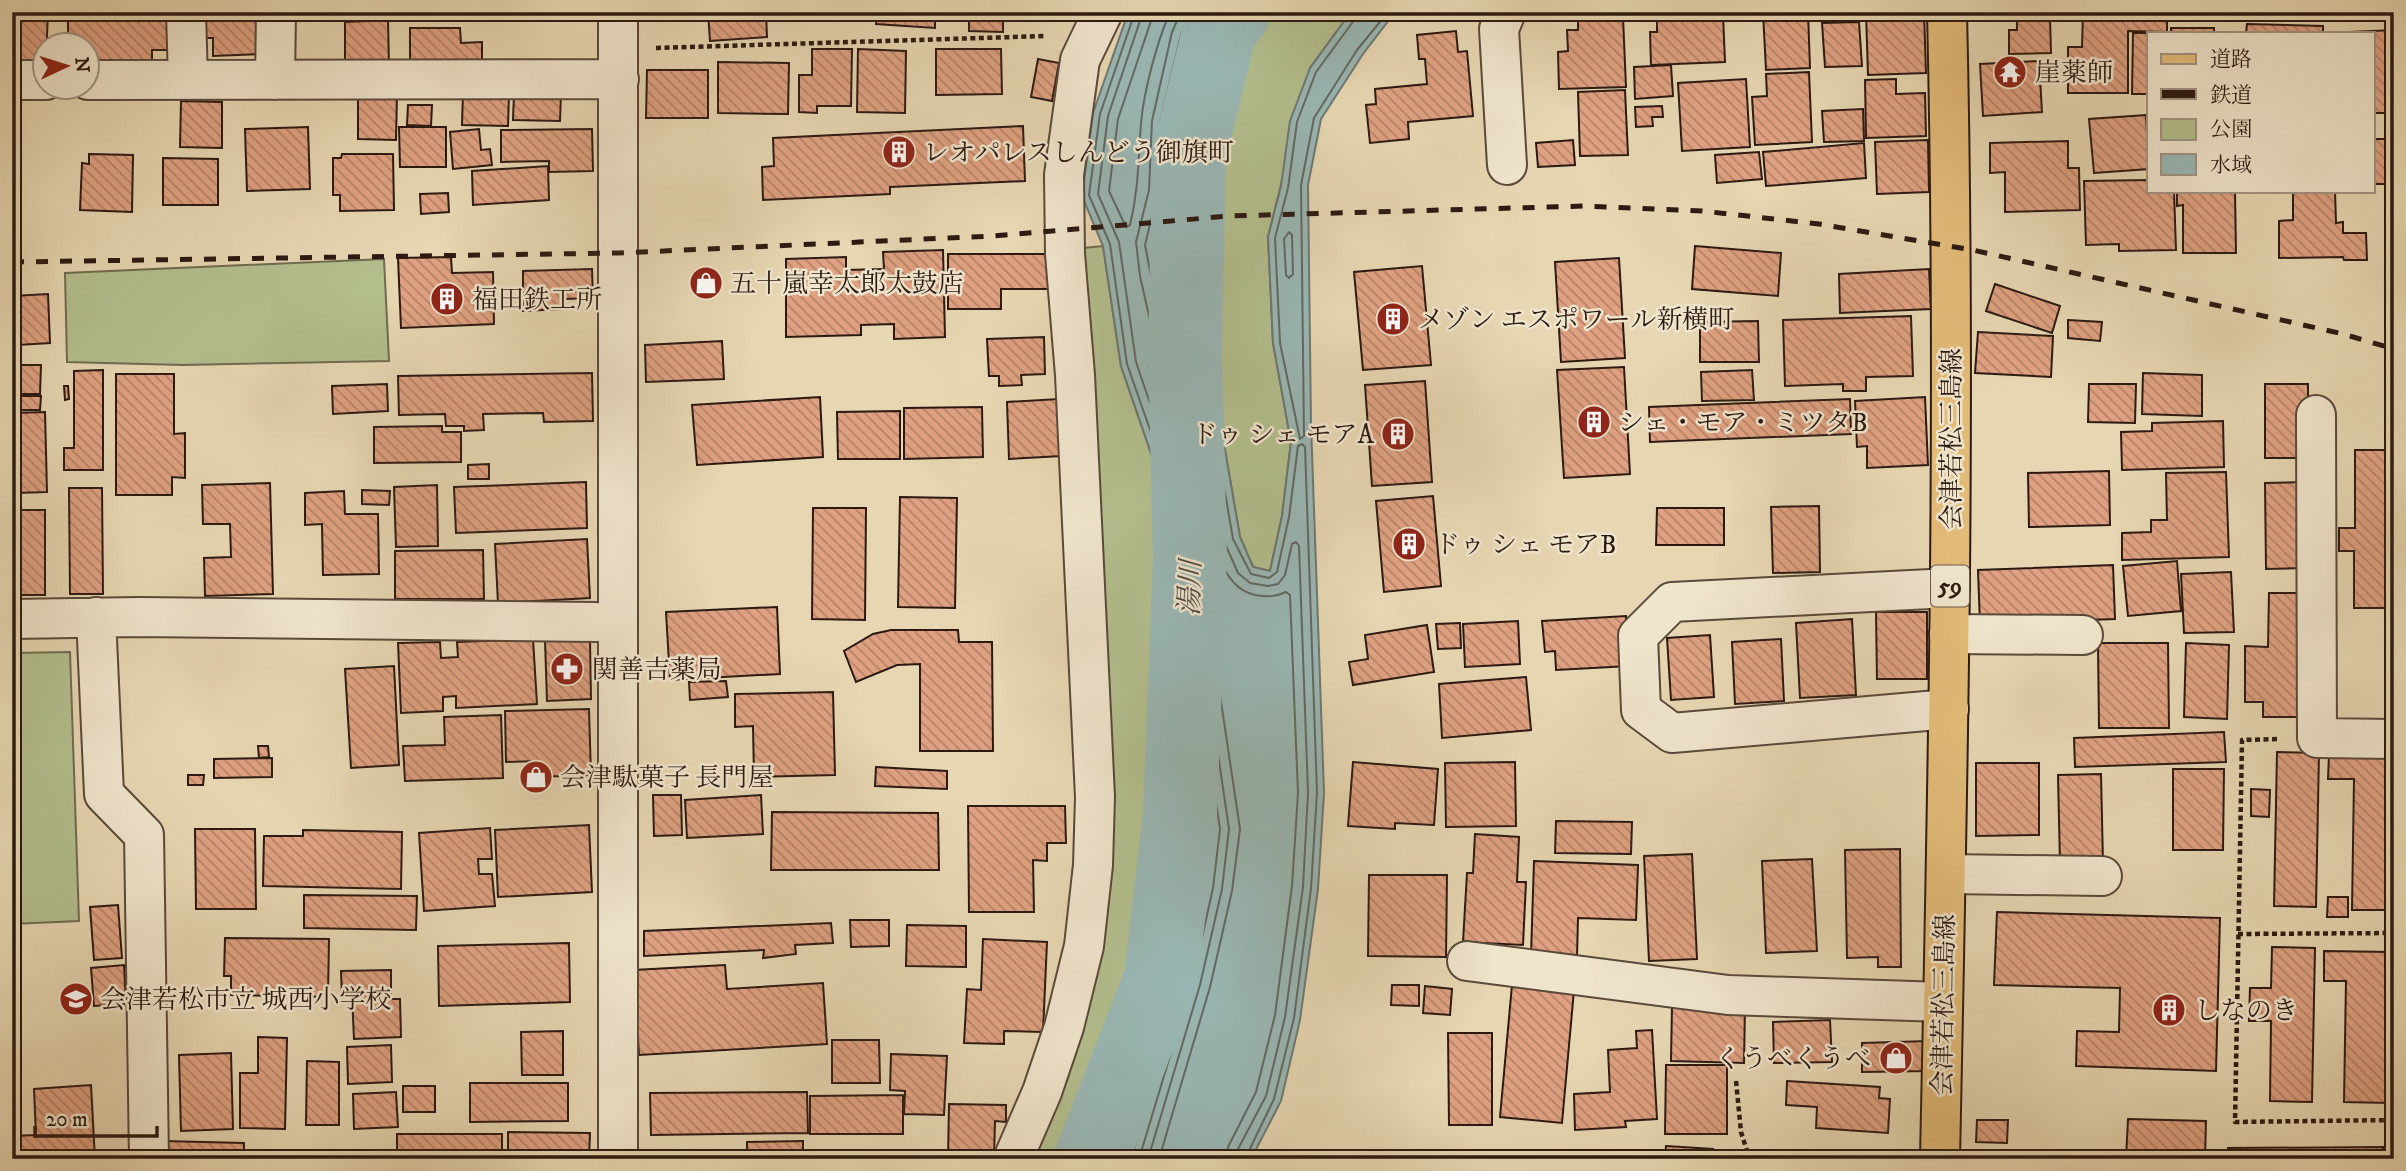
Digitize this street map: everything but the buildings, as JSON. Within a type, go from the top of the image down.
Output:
[{"type":"main road","name":"会津若松三島線","points":[[1922,1158],[1943,1002],[1946,874],[1952,202],[1947,12]]},
{"type":"street","points":[[186,12],[188,80]]},
{"type":"street","points":[[275,80],[276,12]]},
{"type":"street","points":[[1506,12],[1499,29],[1507,165]]},
{"type":"street","points":[[1013,1159],[1042,1092],[1064,1027],[1084,946],[1093,865],[1095,797],[1075,375],[1065,254],[1064,175],[1080,60],[1098,23]]},
{"type":"street","points":[[102,80],[275,80],[618,47],[618,1159]]},
{"type":"street","points":[[12,80],[32,80]]},
{"type":"street","points":[[2316,415],[2317,738],[2394,739]]},
{"type":"street","points":[[1949,709],[1672,733],[1642,710],[1638,636],[1672,602],[1950,588]]},
{"type":"street","points":[[96,617],[104,794],[144,835],[149,1159]]},
{"type":"street","points":[[12,619],[96,617],[597,622]]},
{"type":"street","points":[[1950,634],[2083,635]]},
{"type":"street","points":[[1946,874],[2102,876]]},
{"type":"street","points":[[1468,961],[1728,995],[1943,1002]]},
{"type":"path","points":[[618,47],[1098,23]]},
{"type":"path","points":[[2317,738],[2242,740],[2235,1122],[2394,1120]]},
{"type":"path","points":[[2238,934],[2394,933]]},
{"type":"path","points":[[1736,1081],[1741,1132],[1747,1151],[1764,1155],[1922,1158]]},
{"type":"green space","points":[[1198,12],[1351,12],[1310,68],[1268,237],[1273,343],[1291,442],[1282,516],[1270,571],[1253,567],[1240,537],[1225,450],[1209,403],[1169,337],[1152,243],[1165,192],[1167,124],[1188,37]]},
{"type":"green space","points":[[1103,246],[1121,366],[1153,459],[1173,559],[1213,829],[1206,887],[1185,981],[1133,1157],[1032,1159],[1053,1115],[1078,1021],[1083,248]]},
{"type":"green space","points":[[384,259],[389,361],[183,365],[67,362],[65,273]]},
{"type":"green space","points":[[70,652],[79,921],[12,924],[12,653]]},
{"type":"water","points":[[1198,12],[1188,37],[1167,124],[1165,192],[1152,243],[1169,337],[1209,403],[1225,450],[1240,537],[1253,567],[1270,571],[1282,516],[1291,442],[1273,343],[1268,237],[1281,186],[1290,121],[1310,68],[1351,12],[1400,12],[1389,20],[1363,54],[1321,119],[1308,185],[1311,424],[1324,793],[1318,889],[1300,1020],[1281,1101],[1251,1159],[1131,1159],[1185,981],[1206,887],[1213,829],[1173,560],[1153,459],[1121,366],[1103,246],[1082,196],[1093,113],[1128,13]]},
{"type":"waterway","name":"湯川","points":[[1091,1159],[1161,979],[1180,814],[1190,558],[1185,349],[1189,155],[1220,29],[1234,12]]},
{"type":"railway","points":[[12,262],[619,253],[992,236],[1230,216],[1585,206],[1702,211],[1819,224],[1973,250],[2343,334],[2394,349]]},
{"type":"place","name":"崖薬師","points":[[2010,72]]},
{"type":"place","name":"レオパレスしんどう御旗町","points":[[899,152]]},
{"type":"place","name":"五十嵐幸太郎太鼓店","points":[[706,283]]},
{"type":"place","name":"福田鉄工所","points":[[447,299]]},
{"type":"place","name":"メゾン エスポワール新横町","points":[[1393,319]]},
{"type":"place","name":"シェ・モア・ミツタB","points":[[1594,422]]},
{"type":"place","name":"ドゥ シェ モアA","points":[[1398,434]]},
{"type":"place","name":"ドゥ シェ モアB","points":[[1409,544]]},
{"type":"place","name":"関善吉薬局","points":[[567,669]]},
{"type":"place","name":"会津駄菓子 長門屋","points":[[536,777]]},
{"type":"place","name":"会津若松市立 城西小学校","points":[[76,999]]},
{"type":"place","name":"しなのき","points":[[2169,1010]]},
{"type":"place","name":"くうべくうべ","points":[[1896,1058]]}]
